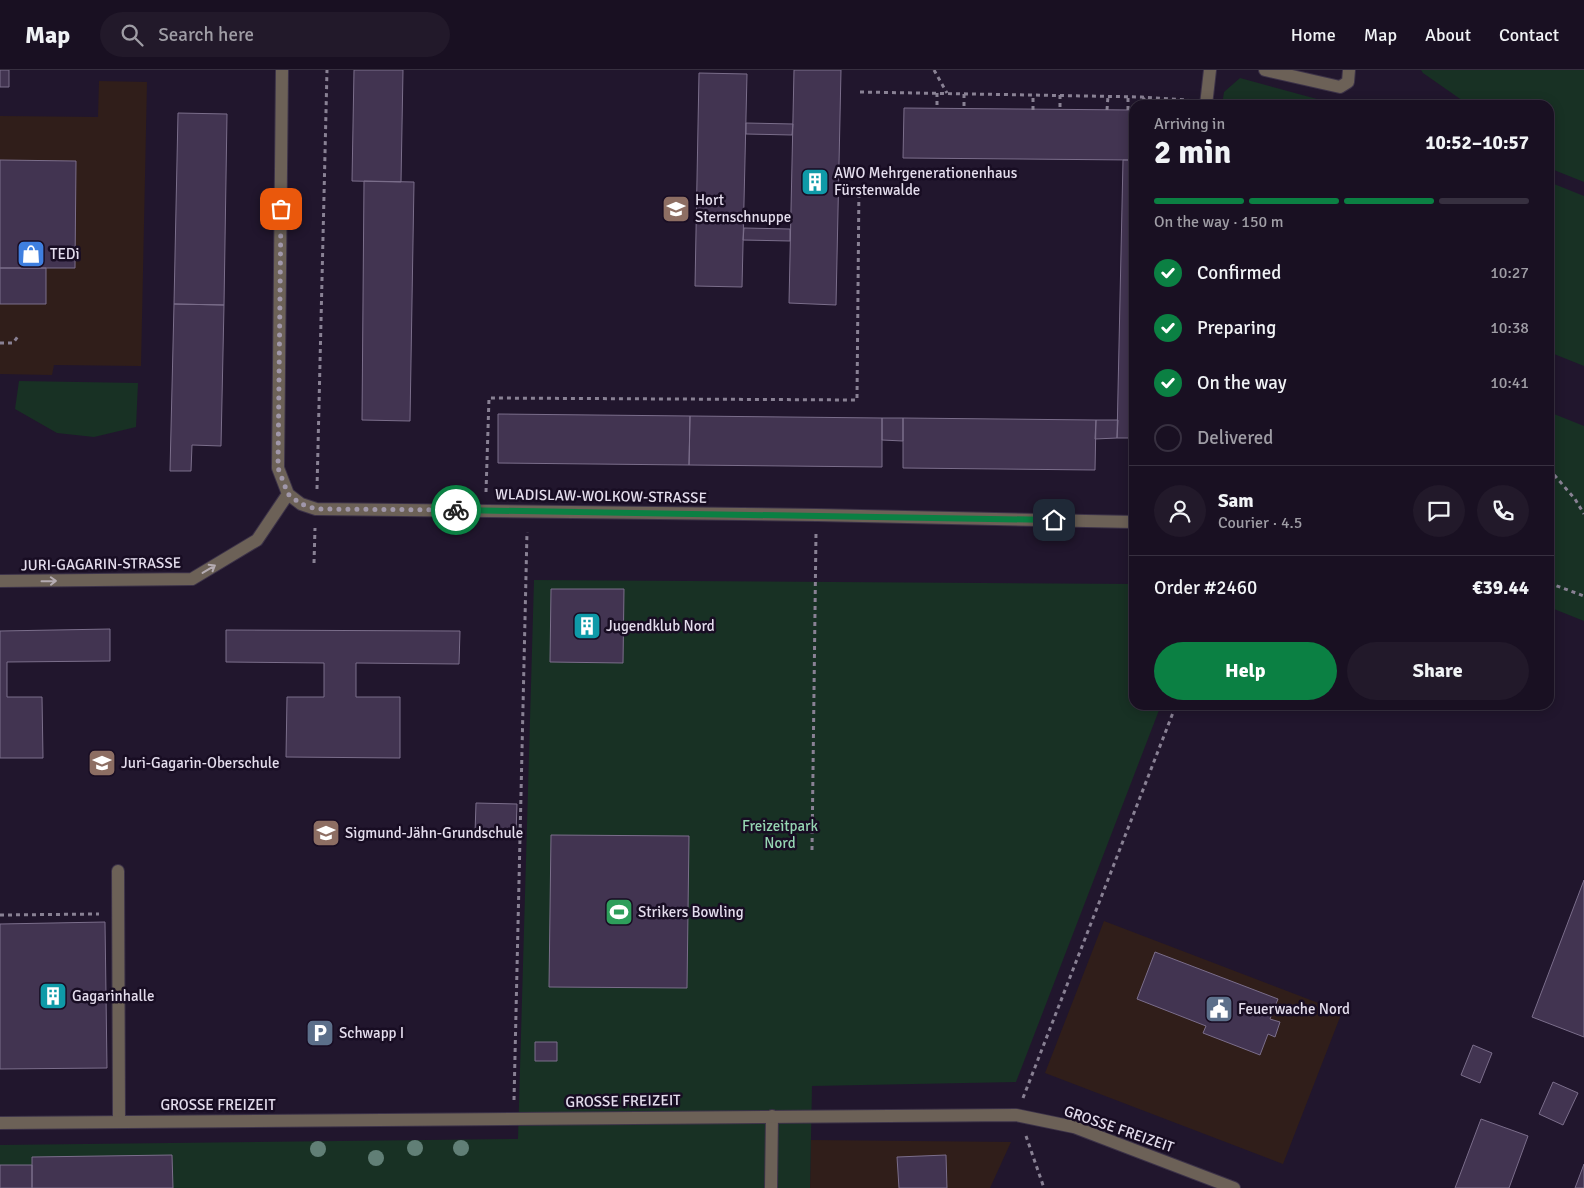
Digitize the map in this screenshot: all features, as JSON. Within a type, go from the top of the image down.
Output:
[{"type":"street","points":[[282,70],[278,468],[288,494]]},
{"type":"street","points":[[1206,100],[1210,70]]},
{"type":"street","points":[[1265,70],[1340,87],[1349,76]]},
{"type":"street","name":"WLADISLAW-WOLKOW-STRASSE","points":[[288,494],[301,504],[316,509],[817,515],[1129,522]]},
{"type":"street","name":"JURI-GAGARIN-STRASSE","points":[[0,581],[192,579],[257,540],[288,494]]},
{"type":"street","points":[[118,871],[119,1122]]},
{"type":"street","name":"GROSSE FREIZEIT","points":[[0,1123],[1016,1114],[1074,1127],[1234,1188]]},
{"type":"street","points":[[770,1188],[772,1116]]},
{"type":"path","points":[[314,563],[327,70]]},
{"type":"path","points":[[934,70],[947,94]]},
{"type":"path","points":[[860,92],[1108,96],[1174,100]]},
{"type":"path","points":[[937,93],[937,108]]},
{"type":"path","points":[[964,94],[964,109]]},
{"type":"path","points":[[1033,95],[1033,110]]},
{"type":"path","points":[[1060,95],[1060,110]]},
{"type":"path","points":[[1107,110],[1108,96]]},
{"type":"path","points":[[1128,97],[1128,110]]},
{"type":"path","points":[[486,510],[489,398],[857,400],[859,182]]},
{"type":"path","points":[[0,343],[13,343],[19,335]]},
{"type":"path","points":[[1554,475],[1575,499],[1584,514]]},
{"type":"path","points":[[514,1118],[528,511]]},
{"type":"path","points":[[812,850],[817,515]]},
{"type":"path","points":[[1554,585],[1584,596]]},
{"type":"path","points":[[1044,1188],[1031,1147],[1016,1114],[1174,710]]},
{"type":"path","points":[[0,915],[118,913]]},
{"type":"shaded area","points":[[99,81],[147,82],[141,366],[54,365],[52,375],[0,374],[0,116],[98,117]]},
{"type":"shaded area","points":[[1104,921],[1342,1012],[1283,1164],[1045,1073]]},
{"type":"shaded area","points":[[811,1140],[1011,1142],[990,1188],[810,1188]]},
{"type":"green space","points":[[1421,70],[1584,70],[1584,182],[1554,170],[1554,100],[1462,100]]},
{"type":"green space","points":[[1240,78],[1321,100],[1223,100],[1224,92]]},
{"type":"green space","points":[[1554,184],[1584,196],[1584,366],[1554,354]]},
{"type":"green space","points":[[19,381],[138,383],[136,427],[94,437],[57,433],[15,409]]},
{"type":"green space","points":[[1554,414],[1584,426],[1584,621],[1554,609]]},
{"type":"green space","name":"Freizeitpark Nord","points":[[534,580],[1129,584],[1129,710],[1159,710],[1016,1082],[812,1086],[810,1188],[0,1188],[0,1145],[518,1139]]},
{"type":"building","points":[[0,70],[9,70],[9,87],[0,87]]},
{"type":"building","points":[[354,70],[403,70],[401,182],[352,181]]},
{"type":"building","name":"AWO Mehrgenerationenhaus Fürstenwalde","points":[[794,70],[841,70],[836,305],[789,303]]},
{"type":"building","points":[[699,73],[747,74],[742,287],[695,286]]},
{"type":"building","points":[[904,108],[1129,110],[1129,160],[903,158]]},
{"type":"building","points":[[178,113],[227,114],[224,305],[174,304]]},
{"type":"building","points":[[746,123],[793,124],[792,135],[746,134]]},
{"type":"building","points":[[0,160],[76,161],[75,268],[0,268]]},
{"type":"building","points":[[1123,160],[1129,160],[1129,438],[1117,438]]},
{"type":"building","points":[[364,181],[414,182],[410,421],[362,420]]},
{"type":"building","points":[[744,228],[790,229],[790,241],[743,240]]},
{"type":"building","points":[[0,268],[46,268],[46,304],[0,304]]},
{"type":"building","points":[[174,304],[224,305],[221,446],[192,445],[191,471],[170,471]]},
{"type":"building","points":[[498,414],[690,416],[689,465],[498,463]]},
{"type":"building","points":[[690,416],[882,418],[882,467],[689,465]]},
{"type":"building","points":[[882,418],[903,418],[903,441],[882,440]]},
{"type":"building","points":[[903,418],[1096,420],[1095,470],[903,468]]},
{"type":"building","points":[[1096,420],[1118,420],[1117,438],[1095,439]]},
{"type":"building","name":"Jugendklub Nord","points":[[551,589],[624,589],[623,663],[550,662]]},
{"type":"building","points":[[110,629],[110,661],[7,662],[7,697],[42,697],[43,758],[0,758],[0,631]]},
{"type":"building","points":[[226,630],[460,631],[459,664],[356,663],[356,697],[400,697],[400,758],[286,757],[287,697],[324,697],[324,663],[226,662]]},
{"type":"building","points":[[476,803],[517,804],[516,834],[475,833]]},
{"type":"building","name":"Strikers Bowling","points":[[551,835],[689,836],[687,988],[549,987]]},
{"type":"building","points":[[1584,880],[1584,1037],[1532,1017]]},
{"type":"building","name":"Gagarinhalle","points":[[105,922],[107,1068],[0,1069],[0,924]]},
{"type":"building","name":"Feuerwache Nord","points":[[1155,952],[1278,999],[1270,1019],[1280,1022],[1275,1037],[1268,1034],[1260,1055],[1203,1033],[1206,1026],[1137,999]]},
{"type":"building","points":[[535,1042],[557,1042],[557,1061],[535,1061]]},
{"type":"building","points":[[1473,1045],[1492,1053],[1480,1083],[1461,1075]]},
{"type":"building","points":[[1553,1082],[1578,1093],[1563,1125],[1539,1114]]},
{"type":"building","points":[[1481,1119],[1528,1136],[1509,1188],[1455,1188]]},
{"type":"building","points":[[172,1155],[173,1188],[32,1188],[32,1157]]},
{"type":"building","points":[[946,1155],[947,1188],[899,1188],[897,1157]]},
{"type":"building","points":[[1584,1164],[1584,1188],[1575,1188]]},
{"type":"building","points":[[0,1165],[32,1165],[32,1188],[0,1188]]},
{"type":"way so far","points":[[281,209],[278,468],[288,494],[301,504],[316,509],[456,510]]},
{"type":"place","name":"AWO Mehrgenerationenhaus Fürstenwalde","points":[[815,182]]},
{"type":"place","name":"Hort Sternschnuppe","points":[[676,209]]},
{"type":"place","name":"TEDi","points":[[31,254]]},
{"type":"place","name":"Jugendklub Nord","points":[[587,626]]},
{"type":"place","name":"Juri-Gagarin-Oberschule","points":[[102,763]]},
{"type":"place","name":"Sigmund-Jähn-Grundschule","points":[[326,833]]},
{"type":"place","name":"Strikers Bowling","points":[[619,912]]},
{"type":"place","name":"Gagarinhalle","points":[[53,996]]},
{"type":"place","name":"Feuerwache Nord","points":[[1219,1009]]},
{"type":"place","name":"Schwapp I","points":[[320,1033]]},
{"type":"route","points":[[456,510],[1054,520]]}]
